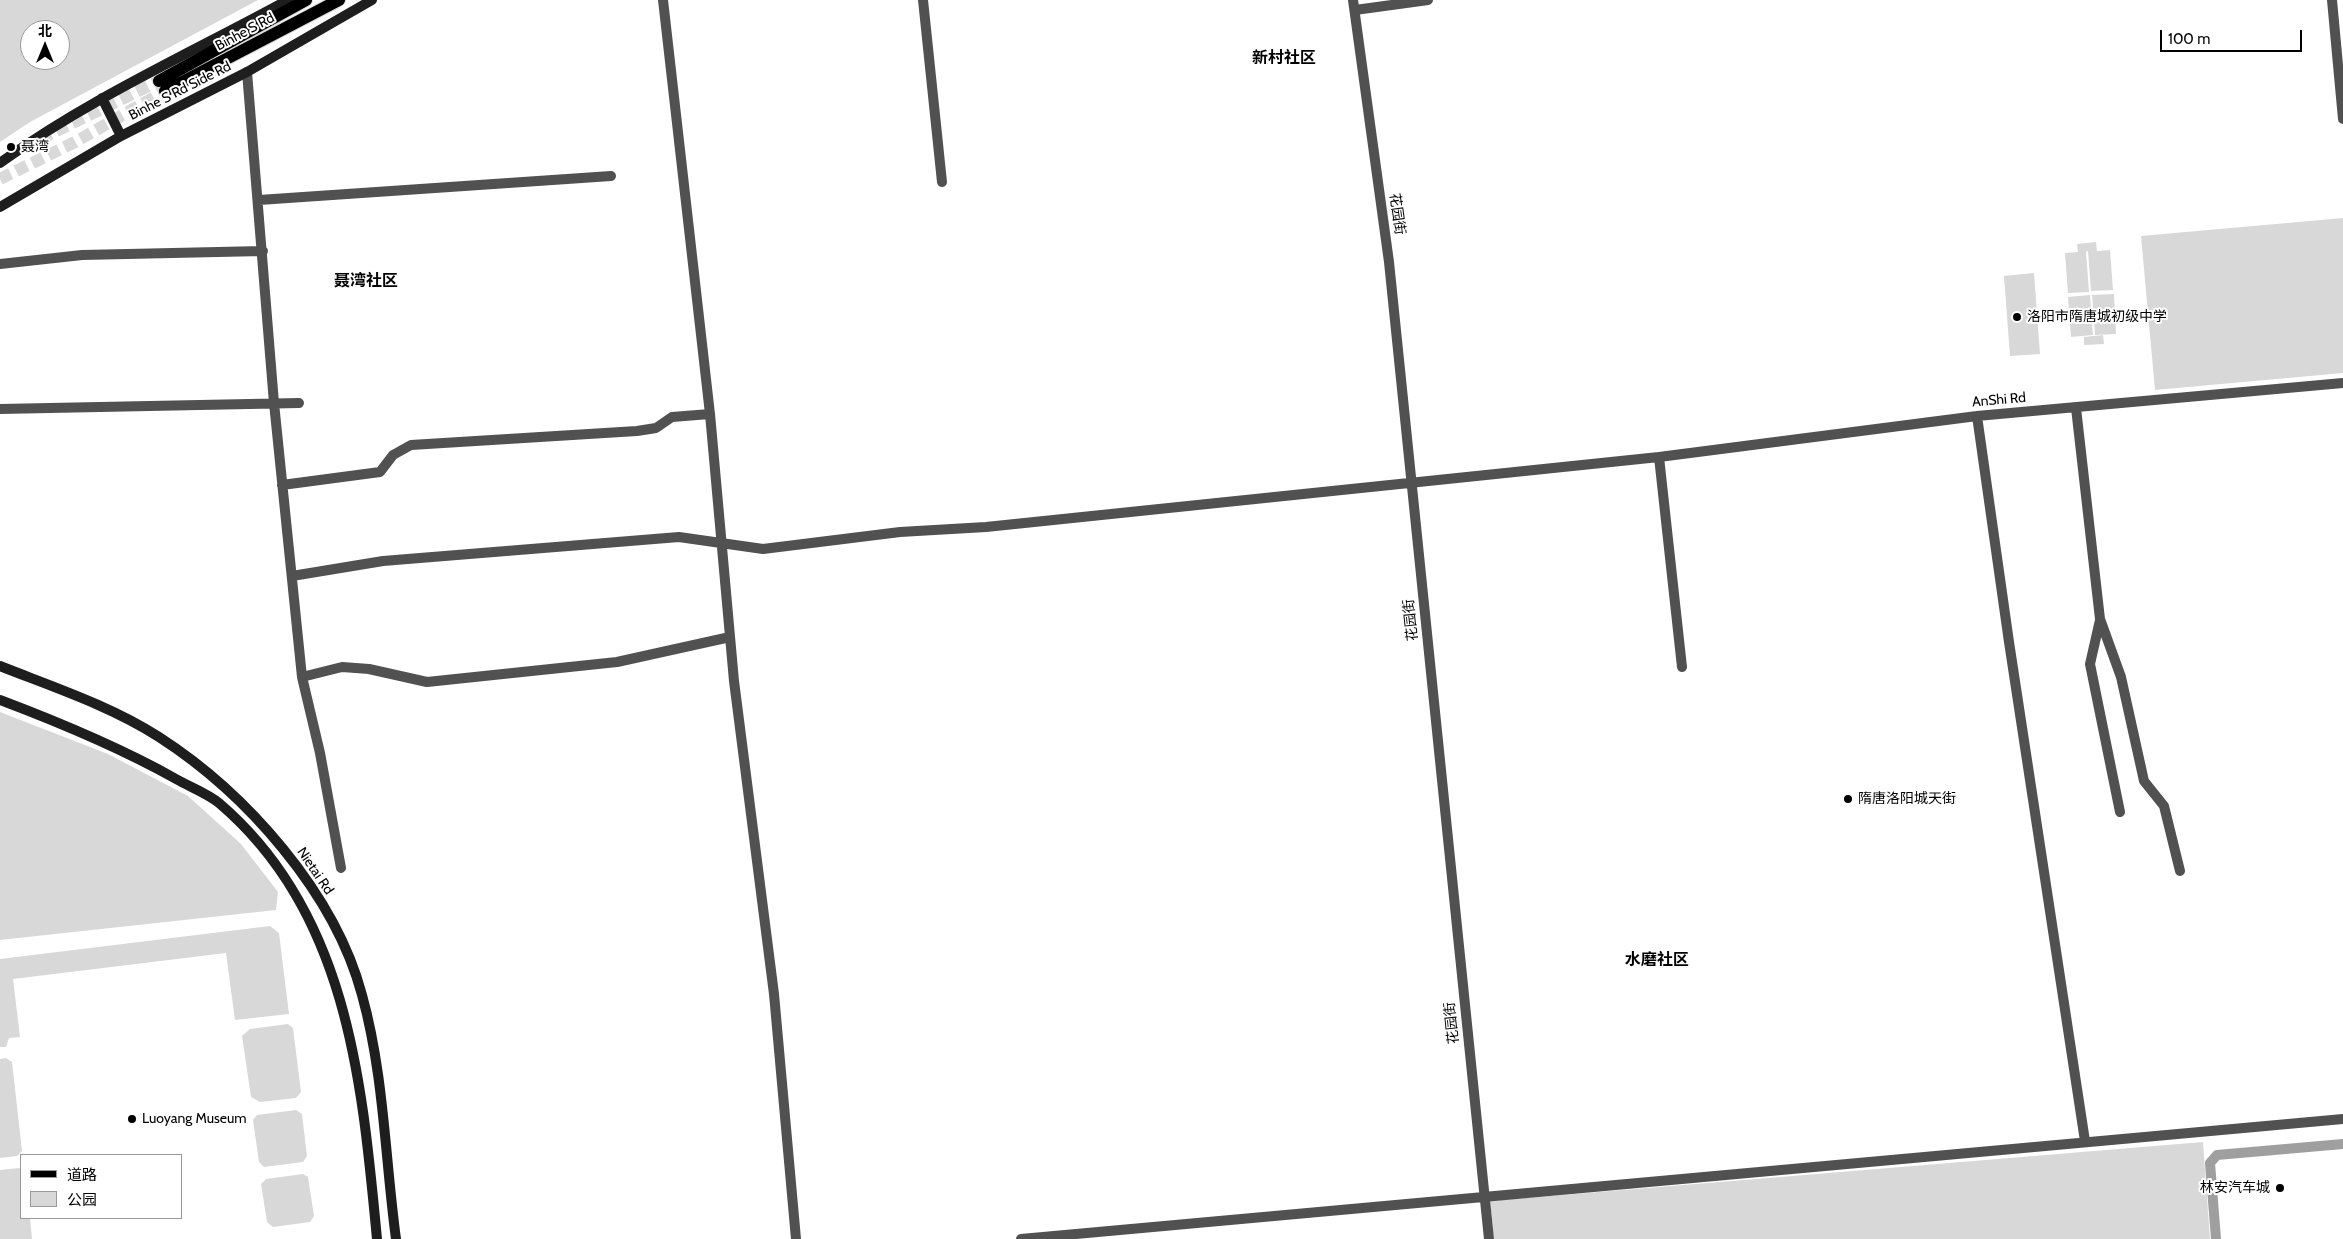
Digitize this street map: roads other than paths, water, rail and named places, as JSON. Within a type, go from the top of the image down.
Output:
[{"type":"main road","points":[[0,163],[40,135],[102,98],[288,0]]},
{"type":"main road","name":"Binhe S Rd","points":[[306,0],[162,86],[339,0]]},
{"type":"main road","name":"Binhe S Rd Side Rd","points":[[0,207],[121,136],[247,72],[372,0]]},
{"type":"main road","points":[[102,98],[121,136]]},
{"type":"main road","name":"Nietai Rd","points":[[0,666],[99,706],[159,737],[233,794],[273,836],[309,884],[344,946],[362,993],[381,1096],[396,1239]]},
{"type":"main road","name":"Nietai Rd","points":[[0,700],[78,730],[138,757],[218,802],[264,849],[297,896],[321,943],[349,1030],[369,1155],[378,1239]]},
{"type":"street","points":[[663,0],[710,414],[730,637],[774,994],[796,1239]]},
{"type":"street","points":[[923,0],[942,182]]},
{"type":"street","points":[[1354,5],[1428,0]]},
{"type":"street","points":[[2332,0],[2343,119]]},
{"type":"street","name":"花园街","points":[[1354,5],[1389,262],[1488,1239]]},
{"type":"street","points":[[247,72],[259,200],[274,403],[302,677],[320,752],[341,868]]},
{"type":"street","points":[[259,200],[611,176]]},
{"type":"street","points":[[0,264],[82,255],[263,251]]},
{"type":"street","name":"AnShi Rd","points":[[292,576],[383,561],[679,537],[763,550],[900,532],[986,527],[1659,457],[1977,416],[2343,382]]},
{"type":"street","points":[[0,409],[299,403]]},
{"type":"street","points":[[2076,408],[2100,619],[2121,677],[2144,782],[2164,806],[2180,871]]},
{"type":"street","points":[[282,485],[380,472],[393,455],[411,445],[637,431],[656,428],[672,417],[710,414]]},
{"type":"street","points":[[1977,416],[2009,642],[2085,1141]]},
{"type":"street","points":[[1659,457],[1682,667]]},
{"type":"street","points":[[2100,619],[2090,664],[2120,812]]},
{"type":"street","points":[[302,677],[342,667],[369,670],[427,682],[617,662],[730,637]]},
{"type":"street","points":[[1022,1239],[2343,1119]]},
{"type":"waterway","points":[[2216,1239],[2210,1163],[2217,1155],[2343,1144]]},
{"type":"tunnel","points":[[40,139],[159,81]]},
{"type":"tunnel","points":[[0,179],[75,142],[165,91]]},
{"type":"place","name":"聂湾","points":[[11,147]]},
{"type":"place","name":"洛阳市隋唐城初级中学","points":[[2017,317]]},
{"type":"place","name":"隋唐洛阳城天街","points":[[1848,799]]},
{"type":"place","name":"Luoyang Museum","points":[[132,1119]]},
{"type":"place","name":"林安汽车城","points":[[2280,1188]]},
{"type":"district","name":"新村社区","points":[[1284,58]]},
{"type":"district","name":"聂湾社区","points":[[366,281]]},
{"type":"district","name":"水磨社区","points":[[1657,960]]}]
